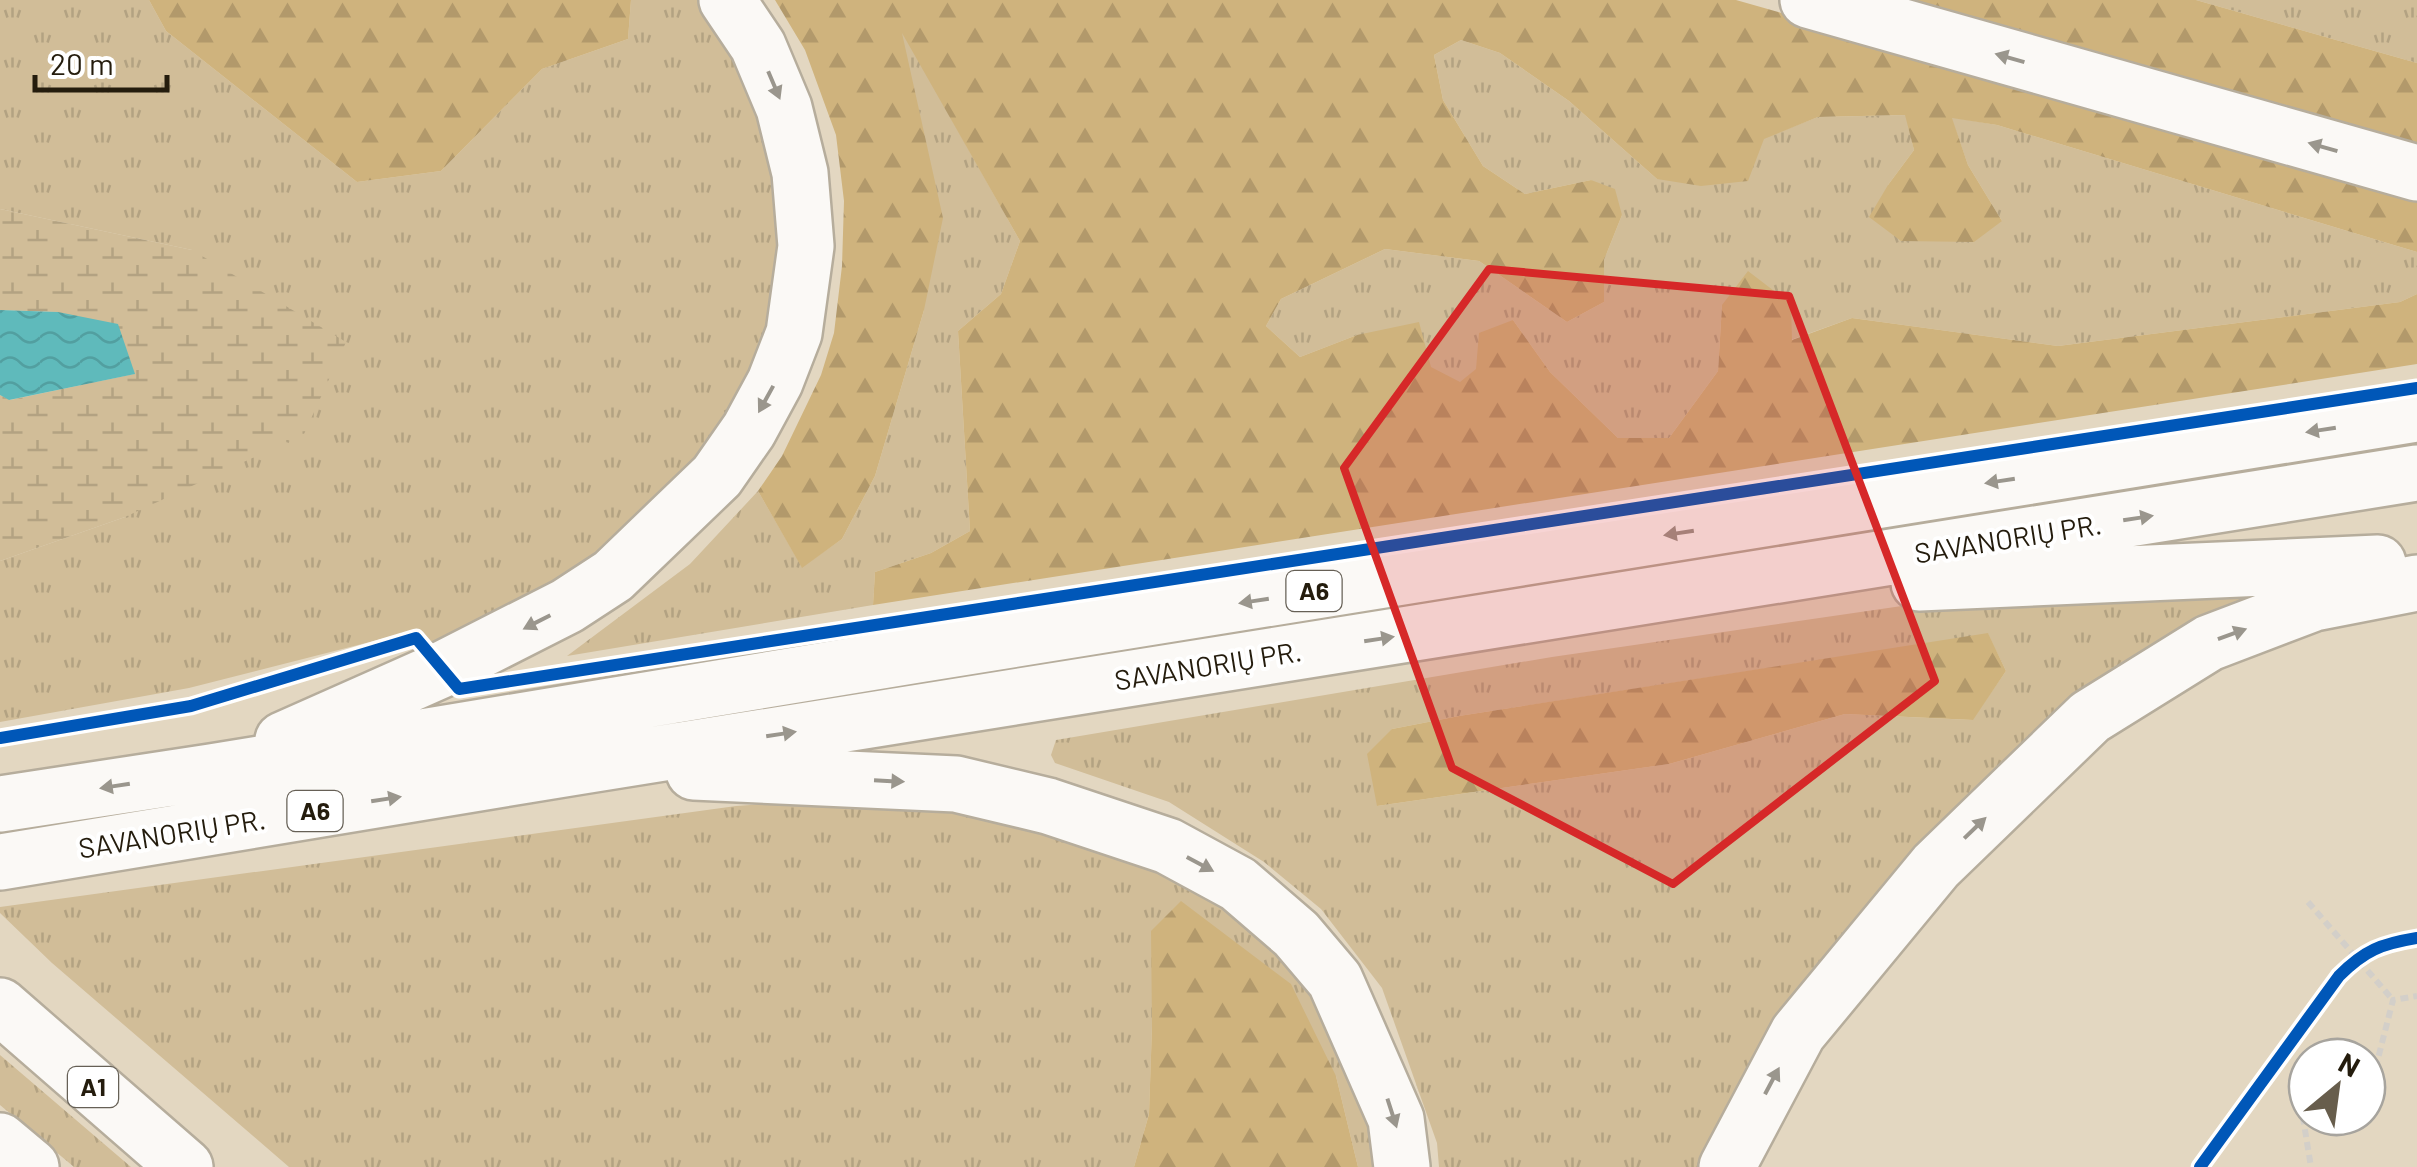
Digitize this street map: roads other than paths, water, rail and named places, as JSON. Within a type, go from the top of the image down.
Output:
[{"type":"highway","points":[[212,772],[443,669],[567,606],[613,576],[718,476],[749,430],[775,382],[794,334],[806,246],[800,173],[784,108],[758,46],[727,0]]},
{"type":"highway","points":[[1808,0],[2417,173]]},
{"type":"highway","name":"SAVANORIŲ PR.","points":[[0,804],[2417,414]]},
{"type":"highway","name":"SAVANORIŲ PR.","points":[[0,862],[2417,473]]},
{"type":"highway","points":[[1662,594],[2417,562]]},
{"type":"highway","points":[[1727,1167],[1798,1033],[1936,866],[2090,718],[2209,642],[2314,604],[2417,584]]},
{"type":"highway","points":[[582,766],[956,784],[1048,806],[1168,846],[1238,884],[1296,934],[1336,980],[1396,1119],[1402,1167]]},
{"type":"highway","name":"A1","points":[[0,1007],[185,1167]]},
{"type":"highway","points":[[0,1141],[30,1167]]},
{"type":"water","points":[[0,310],[58,312],[118,324],[135,374],[9,400],[0,395]]}]
